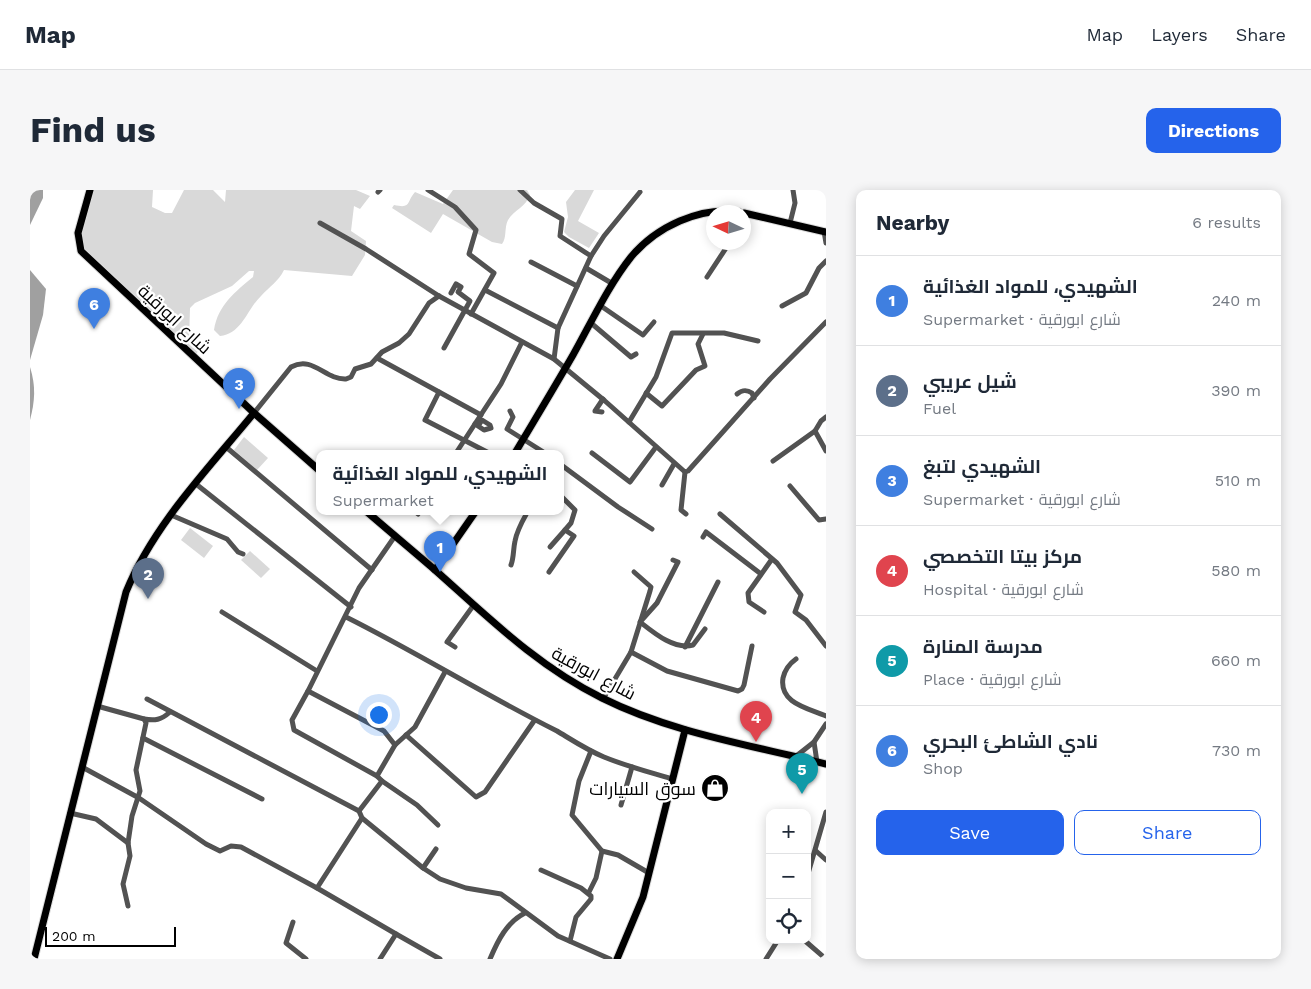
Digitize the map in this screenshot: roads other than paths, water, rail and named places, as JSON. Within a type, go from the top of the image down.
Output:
[{"type":"main road","name":"شارع ابورقية","points":[[90,190],[78,232],[81,251],[254,414],[316,468]]},
{"type":"main road","points":[[517,450],[613,284],[632,256],[653,237],[669,227],[706,214]]},
{"type":"main road","points":[[751,215],[825,231]]},
{"type":"main road","points":[[34,959],[126,592],[144,554],[172,515],[254,414]]},
{"type":"main road","name":"شارع ابورقية","points":[[371,515],[435,570],[473,606],[544,664],[603,699],[685,730],[826,764]]},
{"type":"main road","points":[[435,570],[473,515]]},
{"type":"main road","points":[[617,959],[630,932],[649,873],[685,730]]},
{"type":"street","points":[[428,190],[454,207],[476,230],[469,254],[494,273],[471,314]]},
{"type":"street","points":[[520,190],[534,203],[562,219],[560,236],[591,256]]},
{"type":"street","points":[[790,223],[795,203],[793,190]]},
{"type":"street","points":[[554,359],[558,328],[591,256],[604,236],[640,192]]},
{"type":"street","points":[[320,224],[366,249],[439,296],[554,359],[603,399],[685,472]]},
{"type":"street","points":[[825,231],[826,243]]},
{"type":"street","points":[[707,277],[725,250]]},
{"type":"street","points":[[782,306],[806,292],[819,268],[826,261]]},
{"type":"street","points":[[531,262],[577,286]]},
{"type":"street","points":[[586,268],[613,284]]},
{"type":"street","points":[[444,348],[470,301],[458,292],[461,288],[456,284],[451,293]]},
{"type":"street","points":[[485,290],[558,328]]},
{"type":"street","points":[[254,414],[291,367],[298,363],[306,363],[338,380],[346,379],[351,376],[355,369],[370,364],[400,343],[409,334],[429,303],[439,296]]},
{"type":"street","points":[[601,306],[643,335],[654,322]]},
{"type":"street","points":[[685,472],[688,471],[826,322]]},
{"type":"street","points":[[591,324],[631,358],[636,354]]},
{"type":"street","points":[[629,422],[656,377],[672,333],[724,333],[758,341]]},
{"type":"street","points":[[646,393],[662,406],[696,370],[705,366],[698,344],[704,334]]},
{"type":"street","points":[[458,450],[476,425],[501,384],[522,342]]},
{"type":"street","points":[[377,358],[481,415]]},
{"type":"street","points":[[737,394],[742,390],[748,390],[754,398]]},
{"type":"street","points":[[439,392],[425,420],[483,450]]},
{"type":"street","points":[[602,412],[595,411],[603,399]]},
{"type":"street","points":[[510,411],[513,417],[507,429],[540,450]]},
{"type":"street","points":[[773,461],[815,431],[820,421],[826,417]]},
{"type":"street","points":[[815,431],[826,451]]},
{"type":"street","points":[[226,447],[372,570]]},
{"type":"street","points":[[592,453],[630,482],[656,448]]},
{"type":"street","points":[[662,485],[674,464]]},
{"type":"street","points":[[564,467],[618,507],[652,529]]},
{"type":"street","points":[[685,472],[681,510],[686,514]]},
{"type":"street","points":[[196,484],[351,607]]},
{"type":"street","points":[[790,486],[819,520],[826,519]]},
{"type":"street","points":[[550,547],[566,530],[575,510],[564,499]]},
{"type":"street","points":[[720,514],[772,559],[801,596],[795,612],[806,620],[826,646]]},
{"type":"street","points":[[172,515],[227,538],[238,552],[243,554]]},
{"type":"street","points":[[511,566],[515,554],[514,543],[526,515]]},
{"type":"street","points":[[549,572],[574,536],[566,530]]},
{"type":"street","points":[[703,537],[706,532],[761,574]]},
{"type":"street","points":[[396,536],[359,588],[346,617],[292,720],[294,730],[379,779],[417,805],[438,825]]},
{"type":"street","points":[[764,612],[753,606],[748,598],[749,589],[772,559]]},
{"type":"street","points":[[640,622],[657,603],[678,562],[673,560]]},
{"type":"street","points":[[603,699],[631,652],[651,587],[634,572]]},
{"type":"street","points":[[685,647],[718,582]]},
{"type":"street","points":[[455,646],[447,642],[473,606]]},
{"type":"street","points":[[222,612],[317,671]]},
{"type":"street","points":[[346,617],[427,659],[445,672],[591,751],[632,767],[672,779]]},
{"type":"street","points":[[640,622],[654,633],[685,647],[693,646],[705,629]]},
{"type":"street","points":[[631,652],[667,671],[742,690],[752,646]]},
{"type":"street","points":[[796,658],[784,671],[782,690],[784,695],[806,708],[826,716]]},
{"type":"street","points":[[359,811],[379,779],[395,744],[415,727],[445,672]]},
{"type":"street","points":[[308,691],[384,731],[395,744]]},
{"type":"street","points":[[147,699],[359,811],[362,818],[422,868],[452,884],[501,894],[550,931],[610,959]]},
{"type":"street","points":[[97,706],[154,721],[163,718],[170,712]]},
{"type":"street","points":[[128,906],[123,884],[130,856],[128,843],[132,816],[139,798],[140,783],[136,770],[146,727],[144,719]]},
{"type":"street","points":[[406,736],[476,797],[485,792],[534,721]]},
{"type":"street","points":[[795,757],[814,742],[826,724]]},
{"type":"street","points":[[143,738],[262,799]]},
{"type":"street","points":[[814,742],[818,762]]},
{"type":"street","points":[[591,751],[579,781],[571,813],[602,851],[618,855],[649,873]]},
{"type":"street","points":[[82,767],[139,798],[206,844],[220,851],[231,846],[241,847],[317,888],[440,959]]},
{"type":"street","points":[[621,806],[632,767]]},
{"type":"street","points":[[811,866],[826,812]]},
{"type":"street","points":[[70,813],[96,819],[128,843]]},
{"type":"street","points":[[317,888],[362,818]]},
{"type":"street","points":[[422,868],[436,849]]},
{"type":"street","points":[[570,941],[576,917],[591,899],[589,892],[596,878],[602,851]]},
{"type":"street","points":[[816,852],[826,860]]},
{"type":"street","points":[[541,870],[589,892]]},
{"type":"street","points":[[490,959],[509,924],[525,913]]},
{"type":"street","points":[[293,922],[286,943],[306,959]]},
{"type":"street","points":[[380,959],[396,934]]},
{"type":"street","points":[[766,959],[775,944]]},
{"type":"street","points":[[809,944],[826,959]]},
{"type":"place","name":"نادي الشاطئ البحري","points":[[94,329]]},
{"type":"place","name":"الشهيدي لتبغ","points":[[239,409]]},
{"type":"place","name":"الشهيدي، للمواد الغذائية","points":[[440,572]]},
{"type":"place","name":"شيل عريبي","points":[[148,599]]},
{"type":"place","name":"مركز بيتا التخصصي","points":[[756,742]]},
{"type":"place","name":"سوق السيارات","points":[[715,788]]},
{"type":"place","name":"مدرسة المنارة","points":[[802,794]]}]
